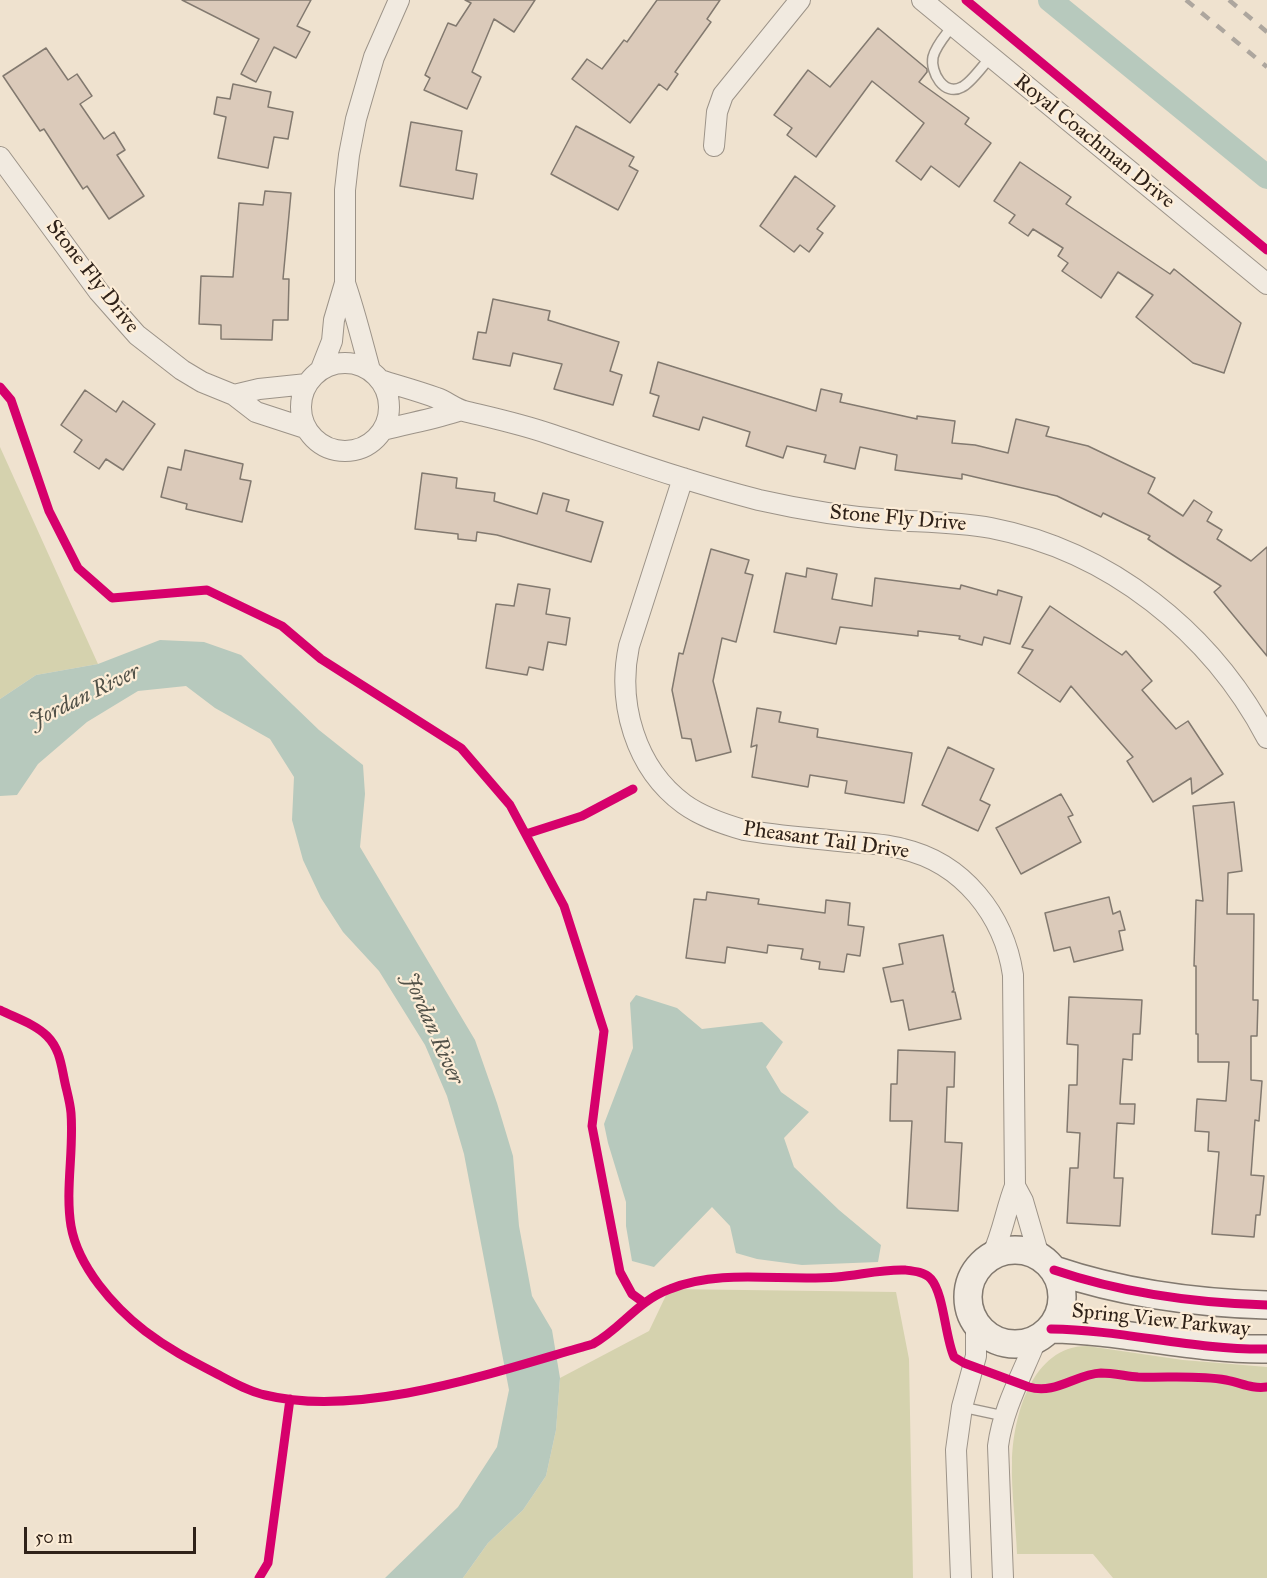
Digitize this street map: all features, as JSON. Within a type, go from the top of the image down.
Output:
[{"type":"street","points":[[345,283],[357,318],[361,340],[375,375],[386,392],[389,404],[388,418],[374,440],[363,448],[337,451],[324,447],[314,439],[305,428],[300,406],[307,384],[321,369],[332,341],[334,320],[345,283],[345,190],[350,146],[374,57],[399,0]]},
{"type":"street","points":[[714,146],[717,112],[723,94],[800,0]]},
{"type":"street","name":"Royal Coachman Drive","points":[[922,0],[1267,284]]},
{"type":"street","name":"Stone Fly Drive","points":[[0,157],[99,292],[137,335],[182,370],[202,382],[234,395],[256,412],[305,428]]},
{"type":"street","points":[[321,369],[340,363],[351,363],[375,375]]},
{"type":"street","name":"Stone Fly Drive","points":[[375,375],[438,398],[461,410],[514,422],[683,478],[759,500],[827,513],[991,528],[1052,546],[1082,558],[1142,593],[1194,636],[1231,681],[1267,738]]},
{"type":"street","points":[[234,395],[259,389],[307,384]]},
{"type":"street","points":[[382,430],[436,419],[461,410]]},
{"type":"street","name":"Pheasant Tail Drive","points":[[683,478],[629,646],[625,667],[624,689],[627,711],[642,753],[662,781],[684,803],[723,824],[765,834],[884,845],[920,854],[954,873],[985,904],[997,921],[1011,957],[1013,975],[1015,1186],[1009,1201],[1004,1227],[992,1256]]},
{"type":"street","name":"Pheasant Tail Drive","points":[[1015,1186],[1047,1263]]},
{"type":"street","points":[[1003,1578],[998,1446],[1004,1416],[1043,1334],[1059,1316],[1062,1300],[1061,1284],[1047,1263],[1028,1252],[1016,1250],[992,1256],[982,1264],[970,1286],[968,1299],[970,1311],[976,1323],[996,1340],[1009,1344],[1023,1344],[1043,1334]]},
{"type":"street","name":"Spring View Parkway","points":[[1047,1263],[1111,1288],[1213,1302],[1267,1305]]},
{"type":"street","points":[[961,1578],[956,1469],[958,1430],[976,1356],[976,1323]]},
{"type":"street","name":"Spring View Parkway","points":[[1043,1334],[1092,1330],[1206,1346],[1267,1349]]},
{"type":"lane","points":[[953,25],[937,47],[933,59],[935,75],[944,87],[953,90],[963,87],[991,57]]},
{"type":"lane","points":[[962,1407],[1004,1416]]},
{"type":"shaded area","points":[[0,447],[98,664],[36,675],[0,699]]},
{"type":"shaded area","points":[[669,1289],[896,1292],[909,1359],[913,1578],[463,1578],[488,1543],[523,1510],[546,1476],[556,1430],[560,1378],[649,1331]]},
{"type":"shaded area","points":[[1087,1346],[1183,1360],[1267,1367],[1267,1578],[1113,1578],[1093,1554],[1017,1554],[1012,1462],[1016,1424],[1022,1405],[1039,1371],[1052,1358],[1068,1349]]},
{"type":"water","name":"Jordan River","points":[[160,640],[204,642],[241,655],[319,730],[363,765],[365,794],[360,847],[475,1040],[497,1103],[513,1156],[519,1226],[532,1296],[552,1330],[560,1378],[556,1430],[546,1476],[523,1510],[488,1543],[463,1578],[385,1578],[458,1507],[497,1447],[509,1390],[464,1154],[447,1096],[425,1045],[379,971],[343,932],[321,898],[303,860],[292,820],[294,777],[270,739],[215,708],[186,686],[138,691],[87,722],[38,764],[17,795],[0,796],[0,699],[36,675],[98,664]]},
{"type":"water","points":[[636,995],[677,1008],[702,1029],[762,1022],[783,1042],[766,1067],[781,1092],[809,1112],[784,1138],[794,1167],[839,1210],[881,1245],[878,1262],[802,1265],[757,1259],[736,1253],[730,1226],[712,1207],[654,1267],[632,1261],[626,1226],[626,1202],[604,1124],[633,1048],[630,1003]]},
{"type":"building","points":[[182,0],[311,0],[297,26],[310,32],[296,58],[274,47],[256,82],[241,74],[259,39]]},
{"type":"building","points":[[465,0],[535,0],[514,32],[494,19],[472,72],[481,77],[467,109],[424,90],[430,78],[425,75],[448,23],[456,26],[471,3]]},
{"type":"building","points":[[657,0],[720,0],[707,19],[711,22],[675,72],[678,74],[667,90],[659,84],[630,123],[572,79],[587,59],[602,69],[624,40],[627,42]]},
{"type":"building","points":[[878,28],[927,69],[919,82],[969,118],[965,124],[991,143],[959,187],[931,166],[921,180],[896,161],[924,123],[872,81],[816,157],[787,135],[792,128],[774,115],[808,70],[830,87]]},
{"type":"building","points":[[46,48],[68,80],[77,74],[92,96],[80,104],[104,139],[114,132],[125,150],[117,155],[144,196],[109,219],[87,186],[83,189],[44,129],[40,131],[3,76]]},
{"type":"building","points":[[233,84],[271,92],[268,107],[293,112],[288,139],[274,137],[268,168],[218,158],[226,117],[214,114],[217,97],[230,99]]},
{"type":"building","points":[[411,122],[462,131],[456,170],[477,174],[473,199],[400,186]]},
{"type":"building","points":[[576,126],[634,157],[629,166],[638,171],[618,210],[551,174]]},
{"type":"building","points":[[1020,162],[1071,197],[1066,204],[1170,274],[1174,269],[1241,323],[1224,373],[1193,363],[1136,317],[1153,295],[1118,272],[1101,298],[1062,271],[1068,263],[1058,256],[1063,248],[1033,229],[1028,236],[1009,223],[1015,215],[994,201]]},
{"type":"building","points":[[795,176],[835,206],[817,229],[823,233],[809,252],[800,245],[794,252],[760,226]]},
{"type":"building","points":[[265,191],[291,193],[283,279],[289,279],[288,320],[273,320],[272,340],[221,339],[221,325],[199,324],[201,276],[233,277],[239,203],[263,205]]},
{"type":"building","points":[[493,299],[550,311],[548,320],[619,342],[610,371],[622,375],[613,405],[554,389],[562,364],[513,353],[510,366],[473,359],[478,332],[486,333]]},
{"type":"building","points":[[658,362],[816,411],[821,389],[842,394],[840,402],[917,419],[917,416],[955,421],[952,443],[975,445],[1008,453],[1016,419],[1049,427],[1046,436],[1088,446],[1155,478],[1148,493],[1183,516],[1194,500],[1212,512],[1207,521],[1222,530],[1217,539],[1251,561],[1267,547],[1267,656],[1214,592],[1221,586],[1148,539],[1150,536],[1103,513],[1101,517],[1057,496],[962,474],[962,479],[895,470],[897,455],[860,447],[855,469],[824,462],[826,455],[787,446],[783,458],[746,446],[750,432],[703,417],[699,430],[653,416],[659,396],[650,393]]},
{"type":"building","points":[[85,390],[116,412],[123,401],[155,424],[123,470],[106,459],[99,469],[74,452],[82,440],[61,425]]},
{"type":"building","points":[[185,450],[243,464],[240,479],[251,481],[242,522],[186,509],[187,504],[161,497],[168,467],[181,470]]},
{"type":"building","points":[[422,473],[457,478],[456,488],[495,493],[494,501],[537,514],[543,493],[569,500],[566,511],[603,522],[591,562],[497,535],[477,532],[476,541],[458,539],[458,534],[415,529]]},
{"type":"building","points":[[711,549],[749,560],[745,573],[753,575],[736,642],[722,638],[713,681],[731,752],[696,761],[691,739],[682,738],[672,690],[679,653],[683,654]]},
{"type":"building","points":[[807,568],[837,574],[832,599],[872,606],[875,578],[960,589],[961,585],[997,595],[998,590],[1022,597],[1010,644],[984,637],[982,645],[959,639],[960,636],[918,631],[918,636],[840,627],[836,644],[774,632],[786,573],[806,577]]},
{"type":"building","points":[[518,584],[550,589],[546,614],[570,618],[566,645],[548,642],[543,670],[529,667],[527,675],[486,668],[496,604],[514,606]]},
{"type":"building","points":[[1050,606],[1122,655],[1126,651],[1152,681],[1142,690],[1176,729],[1188,721],[1223,774],[1192,794],[1191,778],[1153,802],[1127,761],[1133,757],[1071,686],[1060,702],[1018,673],[1033,650],[1022,647]]},
{"type":"building","points":[[757,708],[781,712],[779,722],[818,729],[817,737],[912,753],[904,803],[845,793],[847,781],[810,775],[808,787],[752,777],[757,745],[751,747]]},
{"type":"building","points":[[948,747],[994,769],[980,800],[990,805],[978,831],[922,805]]},
{"type":"building","points":[[1061,794],[1073,815],[1068,817],[1081,842],[1021,874],[996,828]]},
{"type":"building","points":[[1234,802],[1242,871],[1228,873],[1227,914],[1254,914],[1253,1000],[1258,1000],[1257,1036],[1251,1036],[1251,1080],[1262,1081],[1259,1121],[1255,1120],[1251,1175],[1264,1176],[1260,1215],[1256,1215],[1254,1237],[1212,1234],[1219,1152],[1208,1151],[1209,1132],[1195,1131],[1197,1099],[1226,1101],[1229,1062],[1198,1062],[1196,966],[1194,966],[1196,900],[1203,901],[1193,806]]},
{"type":"building","points":[[707,892],[759,899],[758,904],[825,913],[826,900],[850,903],[848,925],[864,927],[860,956],[847,954],[844,972],[819,969],[820,962],[801,959],[803,949],[768,945],[767,953],[727,947],[725,963],[686,958],[694,899],[706,900]]},
{"type":"building","points":[[1109,897],[1113,914],[1120,911],[1125,930],[1119,931],[1123,950],[1074,962],[1070,947],[1054,951],[1045,913]]},
{"type":"building","points":[[943,935],[954,990],[952,992],[955,992],[961,1019],[909,1030],[903,1000],[891,1002],[883,968],[903,964],[899,944]]},
{"type":"building","points":[[1069,997],[1142,1000],[1140,1034],[1133,1034],[1132,1060],[1123,1059],[1120,1104],[1135,1104],[1134,1124],[1117,1123],[1114,1178],[1123,1178],[1120,1226],[1067,1223],[1070,1168],[1078,1168],[1080,1133],[1067,1132],[1069,1085],[1077,1085],[1078,1045],[1067,1044]]},
{"type":"building","points":[[898,1050],[955,1052],[954,1087],[947,1087],[945,1142],[962,1143],[958,1211],[907,1208],[912,1121],[890,1121],[891,1084],[897,1084]]},
{"type":"waterway","points":[[1050,0],[1267,177]]},
{"type":"railway","points":[[1186,0],[1267,67]]},
{"type":"railway","points":[[1229,0],[1267,32]]},
{"type":"cycle path","points":[[966,0],[1267,250]]},
{"type":"cycle path","points":[[0,387],[11,400],[49,511],[78,568],[112,598],[207,590],[282,626],[321,659],[461,748],[510,805],[564,906],[604,1031],[592,1126],[620,1272],[632,1294],[643,1302]]},
{"type":"cycle path","points":[[526,834],[582,816],[633,789]]},
{"type":"cycle path","points":[[0,1010],[42,1032],[51,1041],[59,1056],[71,1113],[69,1212],[75,1241],[89,1271],[121,1310],[154,1338],[200,1365],[241,1386],[265,1395],[303,1401],[344,1401],[386,1397],[473,1378],[593,1344],[658,1294],[710,1279],[837,1277],[897,1270],[919,1272],[931,1279],[942,1305],[954,1357],[964,1363],[1029,1387],[1048,1388],[1101,1373],[1138,1377],[1215,1378],[1267,1387]]},
{"type":"cycle path","points":[[1054,1270],[1132,1291],[1213,1302],[1267,1305]]},
{"type":"cycle path","points":[[1051,1329],[1078,1330],[1213,1346],[1267,1349]]},
{"type":"cycle path","points":[[259,1578],[268,1563],[290,1399]]}]
